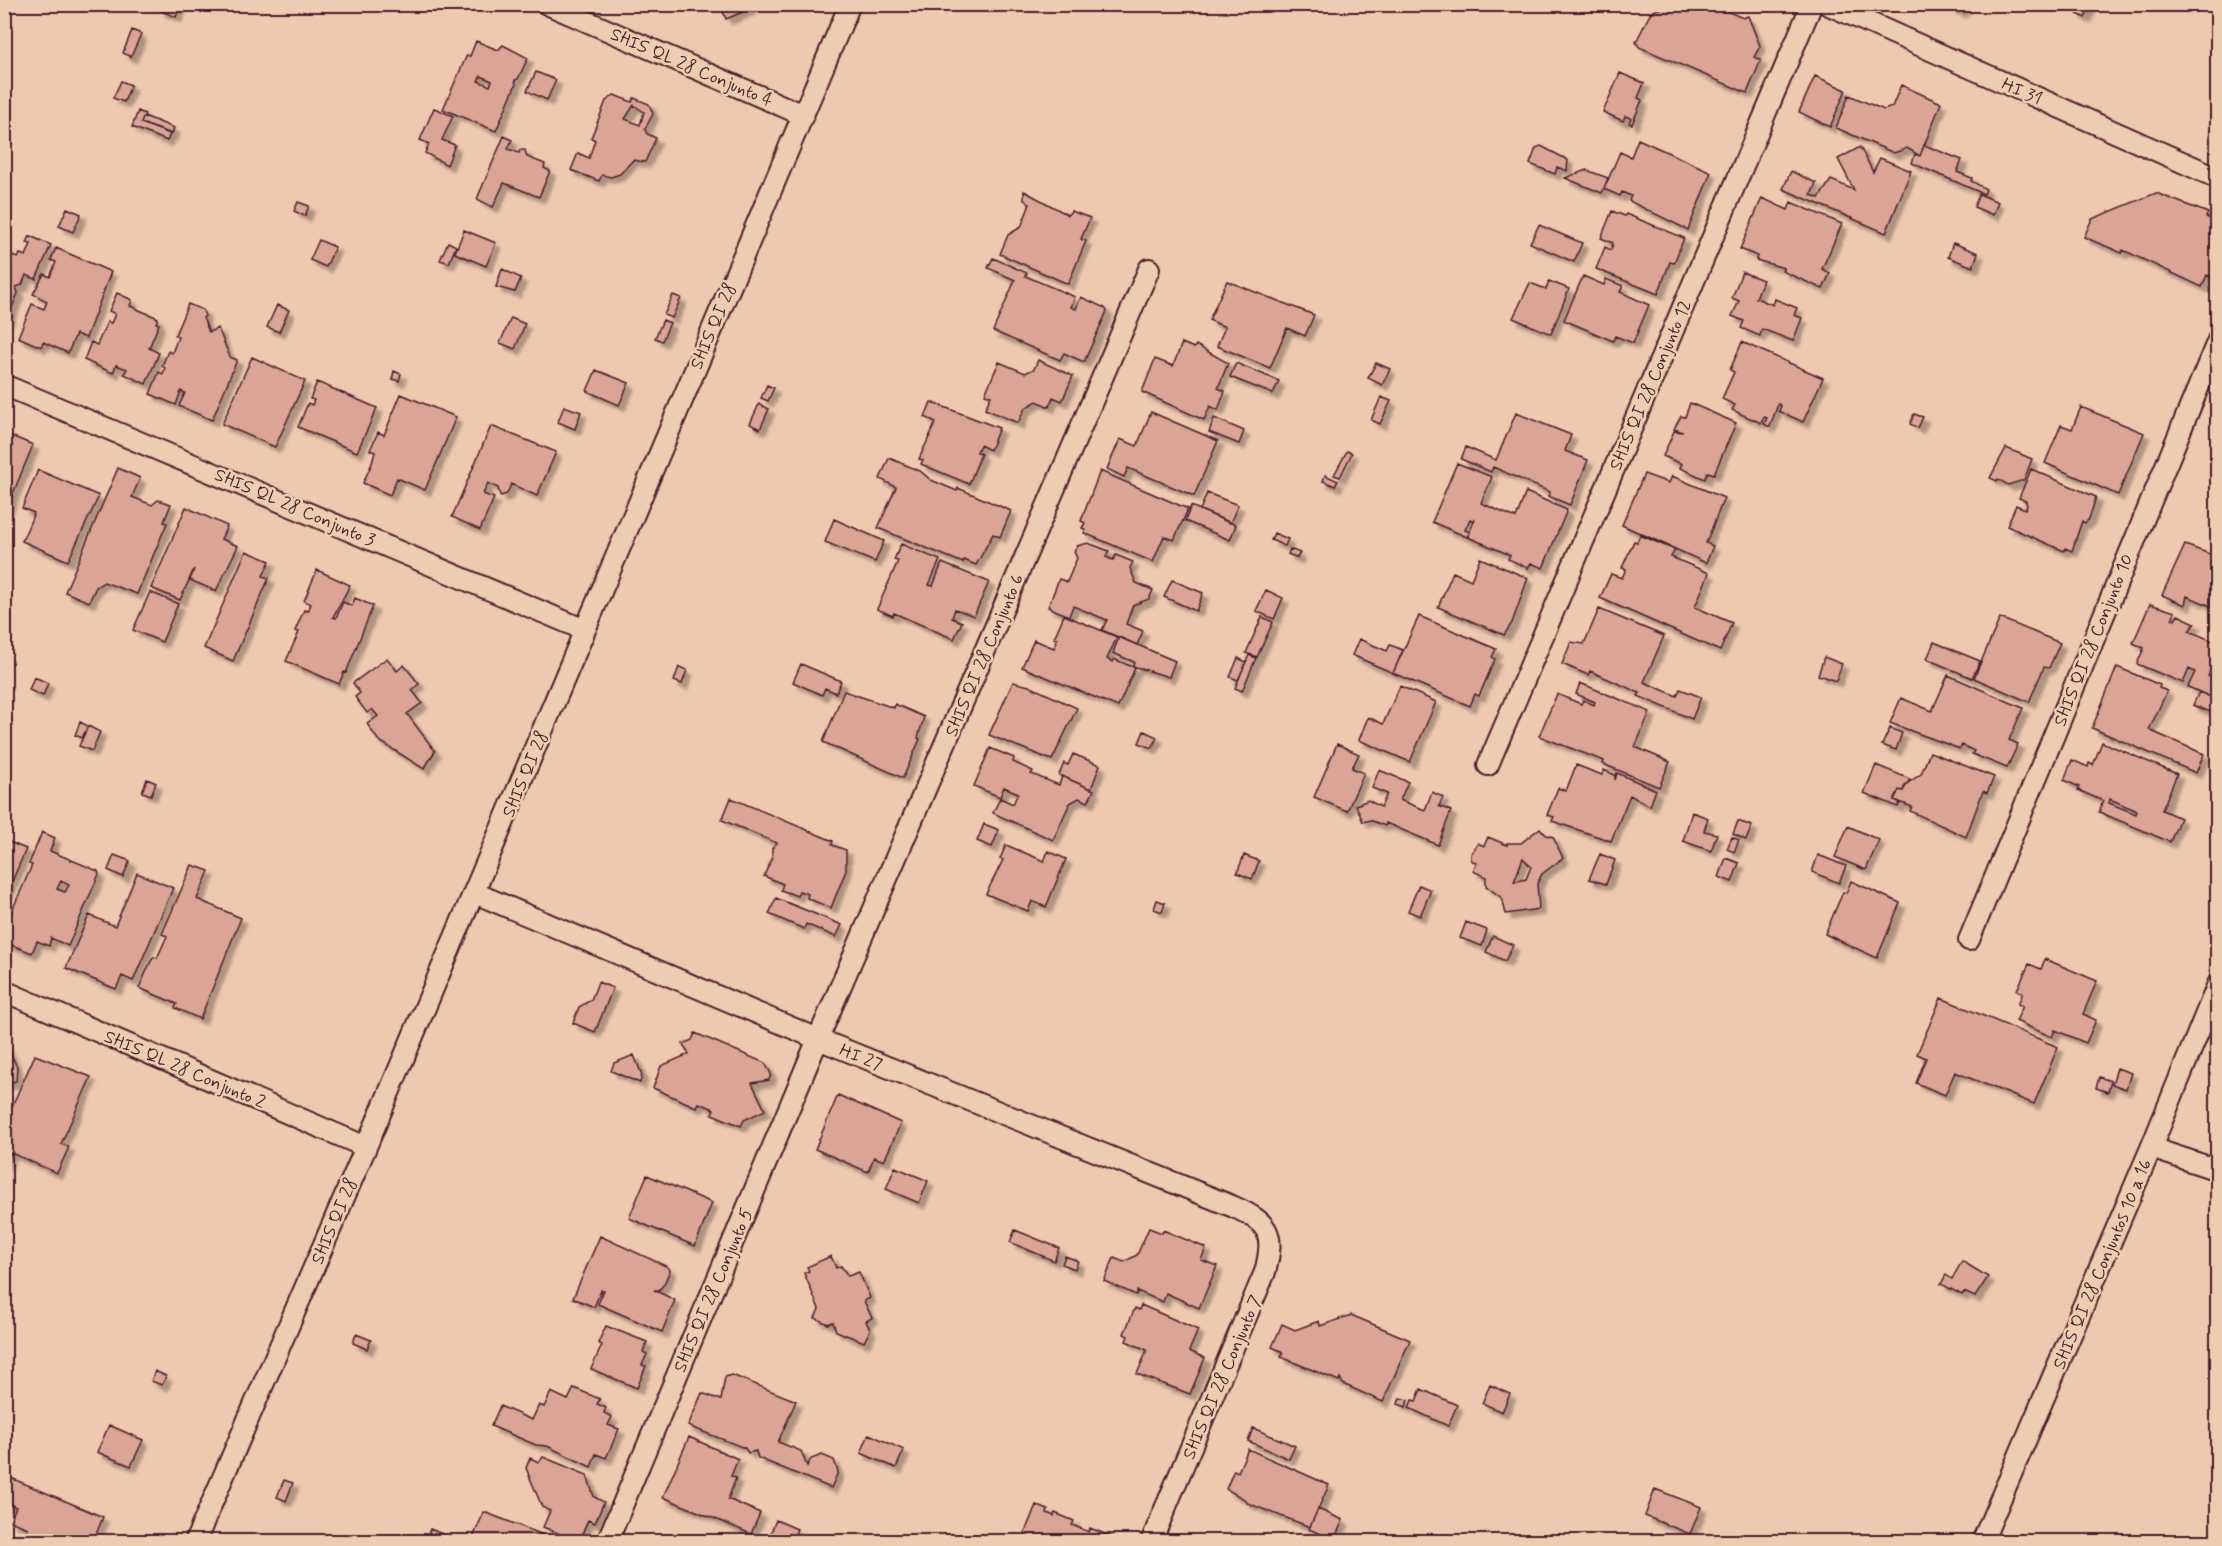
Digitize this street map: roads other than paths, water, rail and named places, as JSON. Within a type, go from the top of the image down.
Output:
[{"type":"street","name":"SHIS QL 28 Conjunto 4","points":[[548,4],[803,115]]},
{"type":"street","name":"SHIS QI 28","points":[[195,1542],[366,1147],[850,4]]},
{"type":"street","name":"SHIS QI 28 Conjunto 12","points":[[1488,765],[1812,4]]},
{"type":"street","name":"HI 31","points":[[1827,4],[2217,178]]},
{"type":"street","name":"SHIS QI 28 Conjunto 6","points":[[818,1039],[1149,269]]},
{"type":"street","name":"SHIS QI 28 Conjunto 10","points":[[1970,940],[2217,340]]},
{"type":"street","name":"SHIS QL 28 Conjunto 3","points":[[4,385],[585,630]]},
{"type":"street","name":"HI 27","points":[[474,893],[818,1039],[1251,1214]]},
{"type":"street","name":"SHIS QI 28 Conjuntos 10 a 16","points":[[1982,1542],[2151,1148],[2217,984]]},
{"type":"street","name":"SHIS QL 28 Conjunto 2","points":[[4,991],[366,1147]]},
{"type":"street","name":"SHIS QI 28 Conjunto 5","points":[[607,1542],[818,1039]]},
{"type":"street","points":[[2151,1148],[2217,1170]]},
{"type":"street","name":"SHIS QI 28 Conjunto 7","points":[[1151,1542],[1265,1272],[1270,1253],[1270,1239],[1264,1225],[1251,1214]]}]
